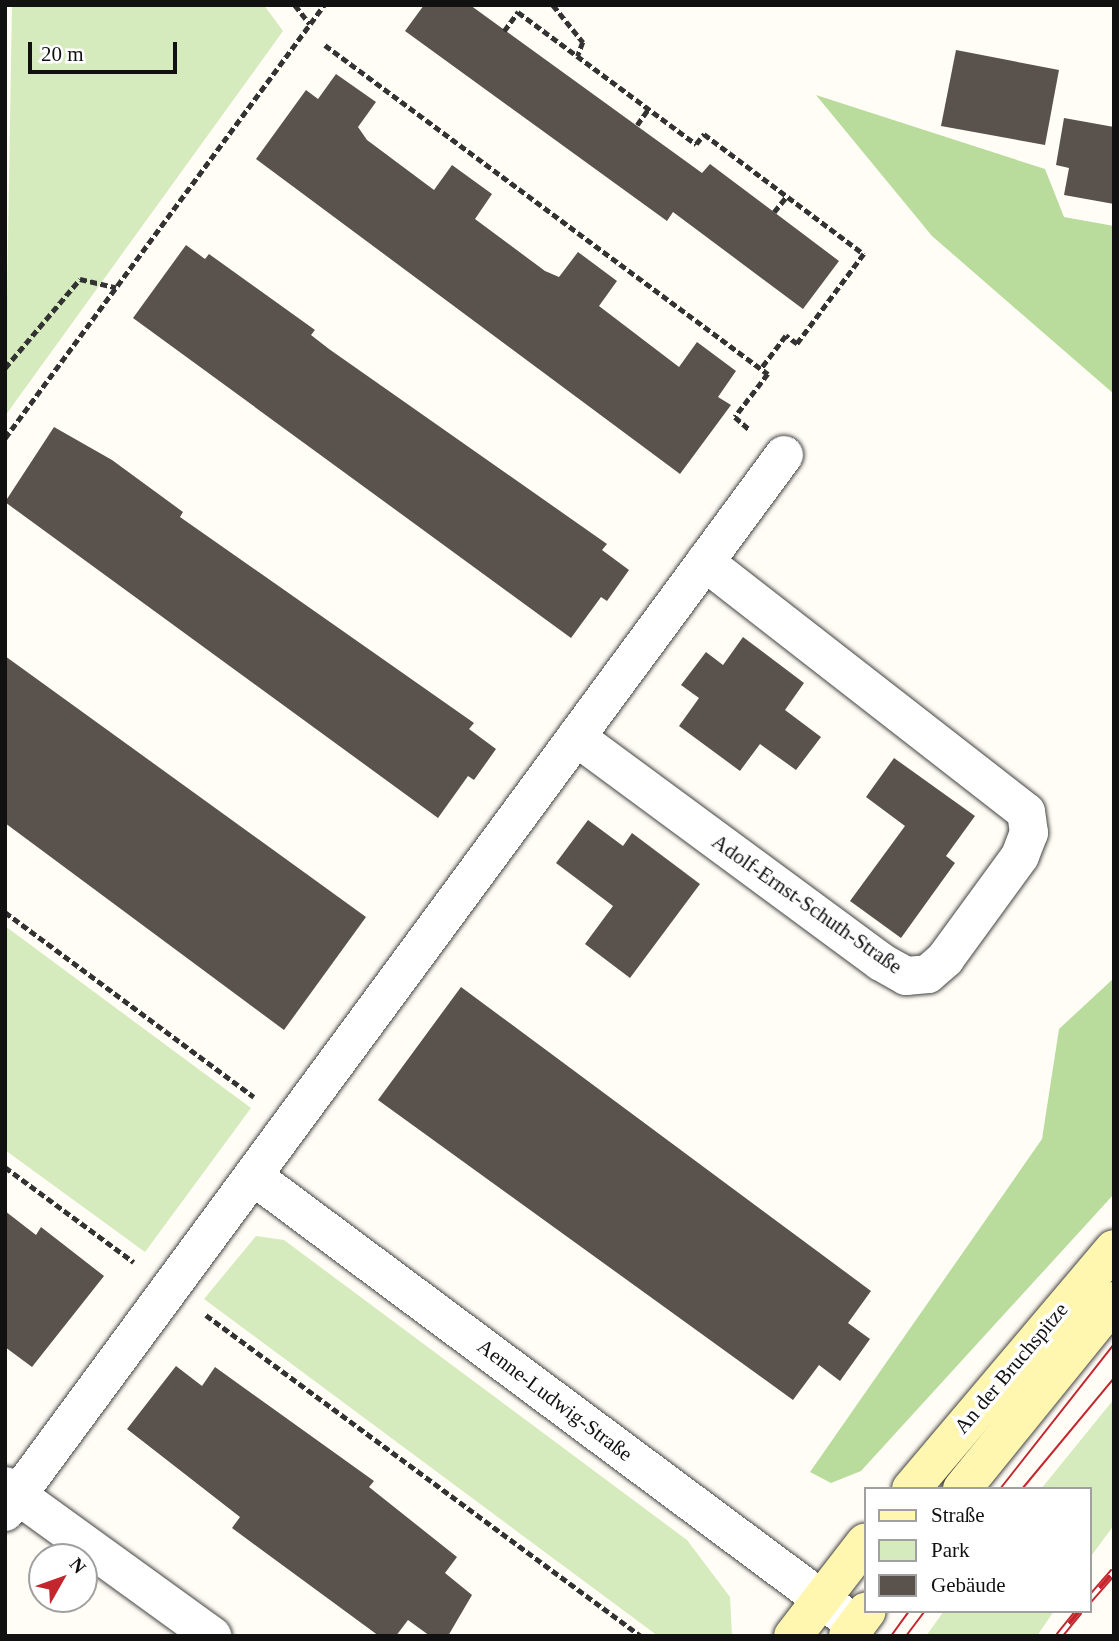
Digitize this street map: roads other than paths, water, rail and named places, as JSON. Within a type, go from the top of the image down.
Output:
[{"type":"main road","name":"An der Bruchspitze","points":[[913,1487],[1114,1249]]},
{"type":"main road","name":"An der Bruchspitze","points":[[964,1487],[1114,1301]]},
{"type":"main road","points":[[793,1636],[820,1598],[864,1545]]},
{"type":"street","points":[[212,1636],[9,1498],[170,1289],[783,455]]},
{"type":"street","name":"Adolf-Ernst-Schuth-Straße","points":[[576,737],[881,962],[906,976],[928,974],[945,959],[1020,856],[1029,833],[1026,812],[705,562]]},
{"type":"street","name":"Aenne-Ludwig-Straße","points":[[253,1176],[857,1624]]},
{"type":"tram line","points":[[1002,1487],[1114,1344]]},
{"type":"tram line","points":[[1024,1487],[1114,1378]]},
{"type":"tram line","points":[[891,1636],[908,1613]]},
{"type":"tram line","points":[[906,1636],[923,1613]]},
{"type":"railway","points":[[1091,1598],[1114,1571]]},
{"type":"railway","points":[[1059,1636],[1077,1613]]}]
